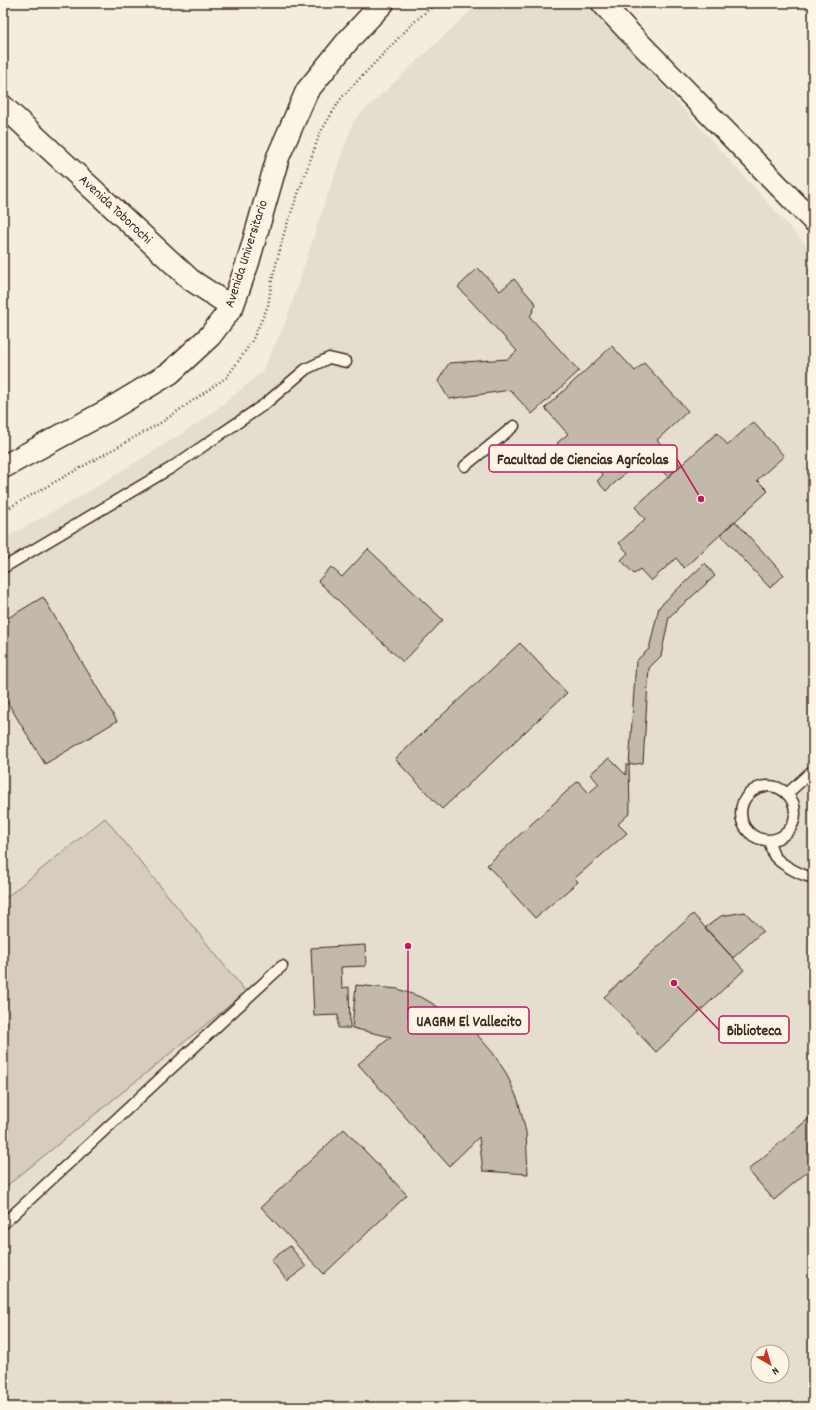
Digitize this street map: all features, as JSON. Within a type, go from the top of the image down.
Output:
[{"type":"street","name":"Avenida Universitario","points":[[3,468],[107,411],[170,373],[210,336],[232,307],[248,262],[278,157],[307,91],[351,37],[383,3]]},
{"type":"street","points":[[602,3],[813,221]]},
{"type":"street","name":"Avenida Toborochi","points":[[3,106],[191,280],[232,307]]},
{"type":"lane","points":[[3,568],[170,468],[265,404],[306,369],[328,358],[346,362]]},
{"type":"lane","points":[[465,466],[514,426]]},
{"type":"lane","points":[[786,794],[813,770]]},
{"type":"lane","points":[[761,787],[775,788],[786,794],[793,806],[794,819],[791,827],[778,839],[769,840],[752,836],[746,830],[742,822],[742,804],[746,796],[753,790],[761,787]]},
{"type":"lane","points":[[769,840],[775,857],[794,870],[808,877],[813,876]]},
{"type":"lane","points":[[3,1224],[282,966]]},
{"type":"shaded area","points":[[479,3],[588,3],[813,253],[813,1407],[3,1407],[3,539],[83,495],[202,421],[261,373],[285,324],[354,120]]},
{"type":"shaded area","points":[[105,818],[246,992],[3,1189],[3,900]]},
{"type":"building","points":[[478,268],[500,291],[514,279],[536,304],[530,317],[579,371],[532,414],[510,390],[449,399],[438,381],[449,363],[508,359],[517,351],[458,287]]},
{"type":"building","points":[[612,346],[635,371],[644,363],[688,411],[657,440],[681,465],[668,477],[646,454],[606,491],[597,481],[603,475],[578,449],[570,456],[557,443],[568,434],[545,408]]},
{"type":"building","points":[[753,422],[784,456],[757,480],[768,491],[684,568],[676,558],[651,581],[640,569],[634,574],[621,560],[628,553],[619,543],[645,519],[635,507],[717,433],[728,445]]},
{"type":"building","points":[[735,521],[784,575],[770,588],[720,534]]},
{"type":"building","points":[[368,549],[443,620],[403,662],[318,581],[331,567],[342,577]]},
{"type":"building","points":[[705,563],[715,576],[669,617],[661,656],[649,668],[643,763],[629,765],[636,661],[649,649],[659,607]]},
{"type":"building","points":[[43,597],[117,721],[45,764],[3,695],[3,621]]},
{"type":"building","points":[[520,643],[567,693],[442,809],[395,759]]},
{"type":"building","points":[[609,758],[626,775],[626,765],[629,765],[630,813],[618,824],[627,833],[575,878],[578,882],[535,918],[487,865],[578,781],[589,793],[599,784],[590,774]]},
{"type":"building","points":[[745,912],[763,931],[733,958],[705,928],[721,916]]},
{"type":"building","points":[[693,914],[744,970],[656,1052],[604,997]]},
{"type":"building","points":[[365,945],[366,966],[341,967],[342,988],[349,987],[350,1028],[338,1028],[338,1015],[314,1016],[311,948]]},
{"type":"building","points":[[356,985],[398,989],[423,998],[455,1017],[474,1031],[493,1053],[506,1073],[518,1100],[526,1132],[528,1174],[483,1171],[479,1137],[449,1166],[358,1064],[391,1037],[352,1028]]},
{"type":"building","points":[[813,1115],[813,1167],[774,1200],[748,1170]]},
{"type":"building","points":[[344,1129],[407,1195],[324,1274],[261,1207]]},
{"type":"building","points":[[290,1246],[306,1267],[287,1281],[271,1260]]},
{"type":"building","points":[[813,1349],[813,1407],[809,1407]]},
{"type":"place","name":"Facultad de Ciencias Agrícolas","points":[[701,499]]},
{"type":"place","name":"UAGRM El Vallecito","points":[[408,946]]},
{"type":"place","name":"Biblioteca","points":[[674,983]]}]
